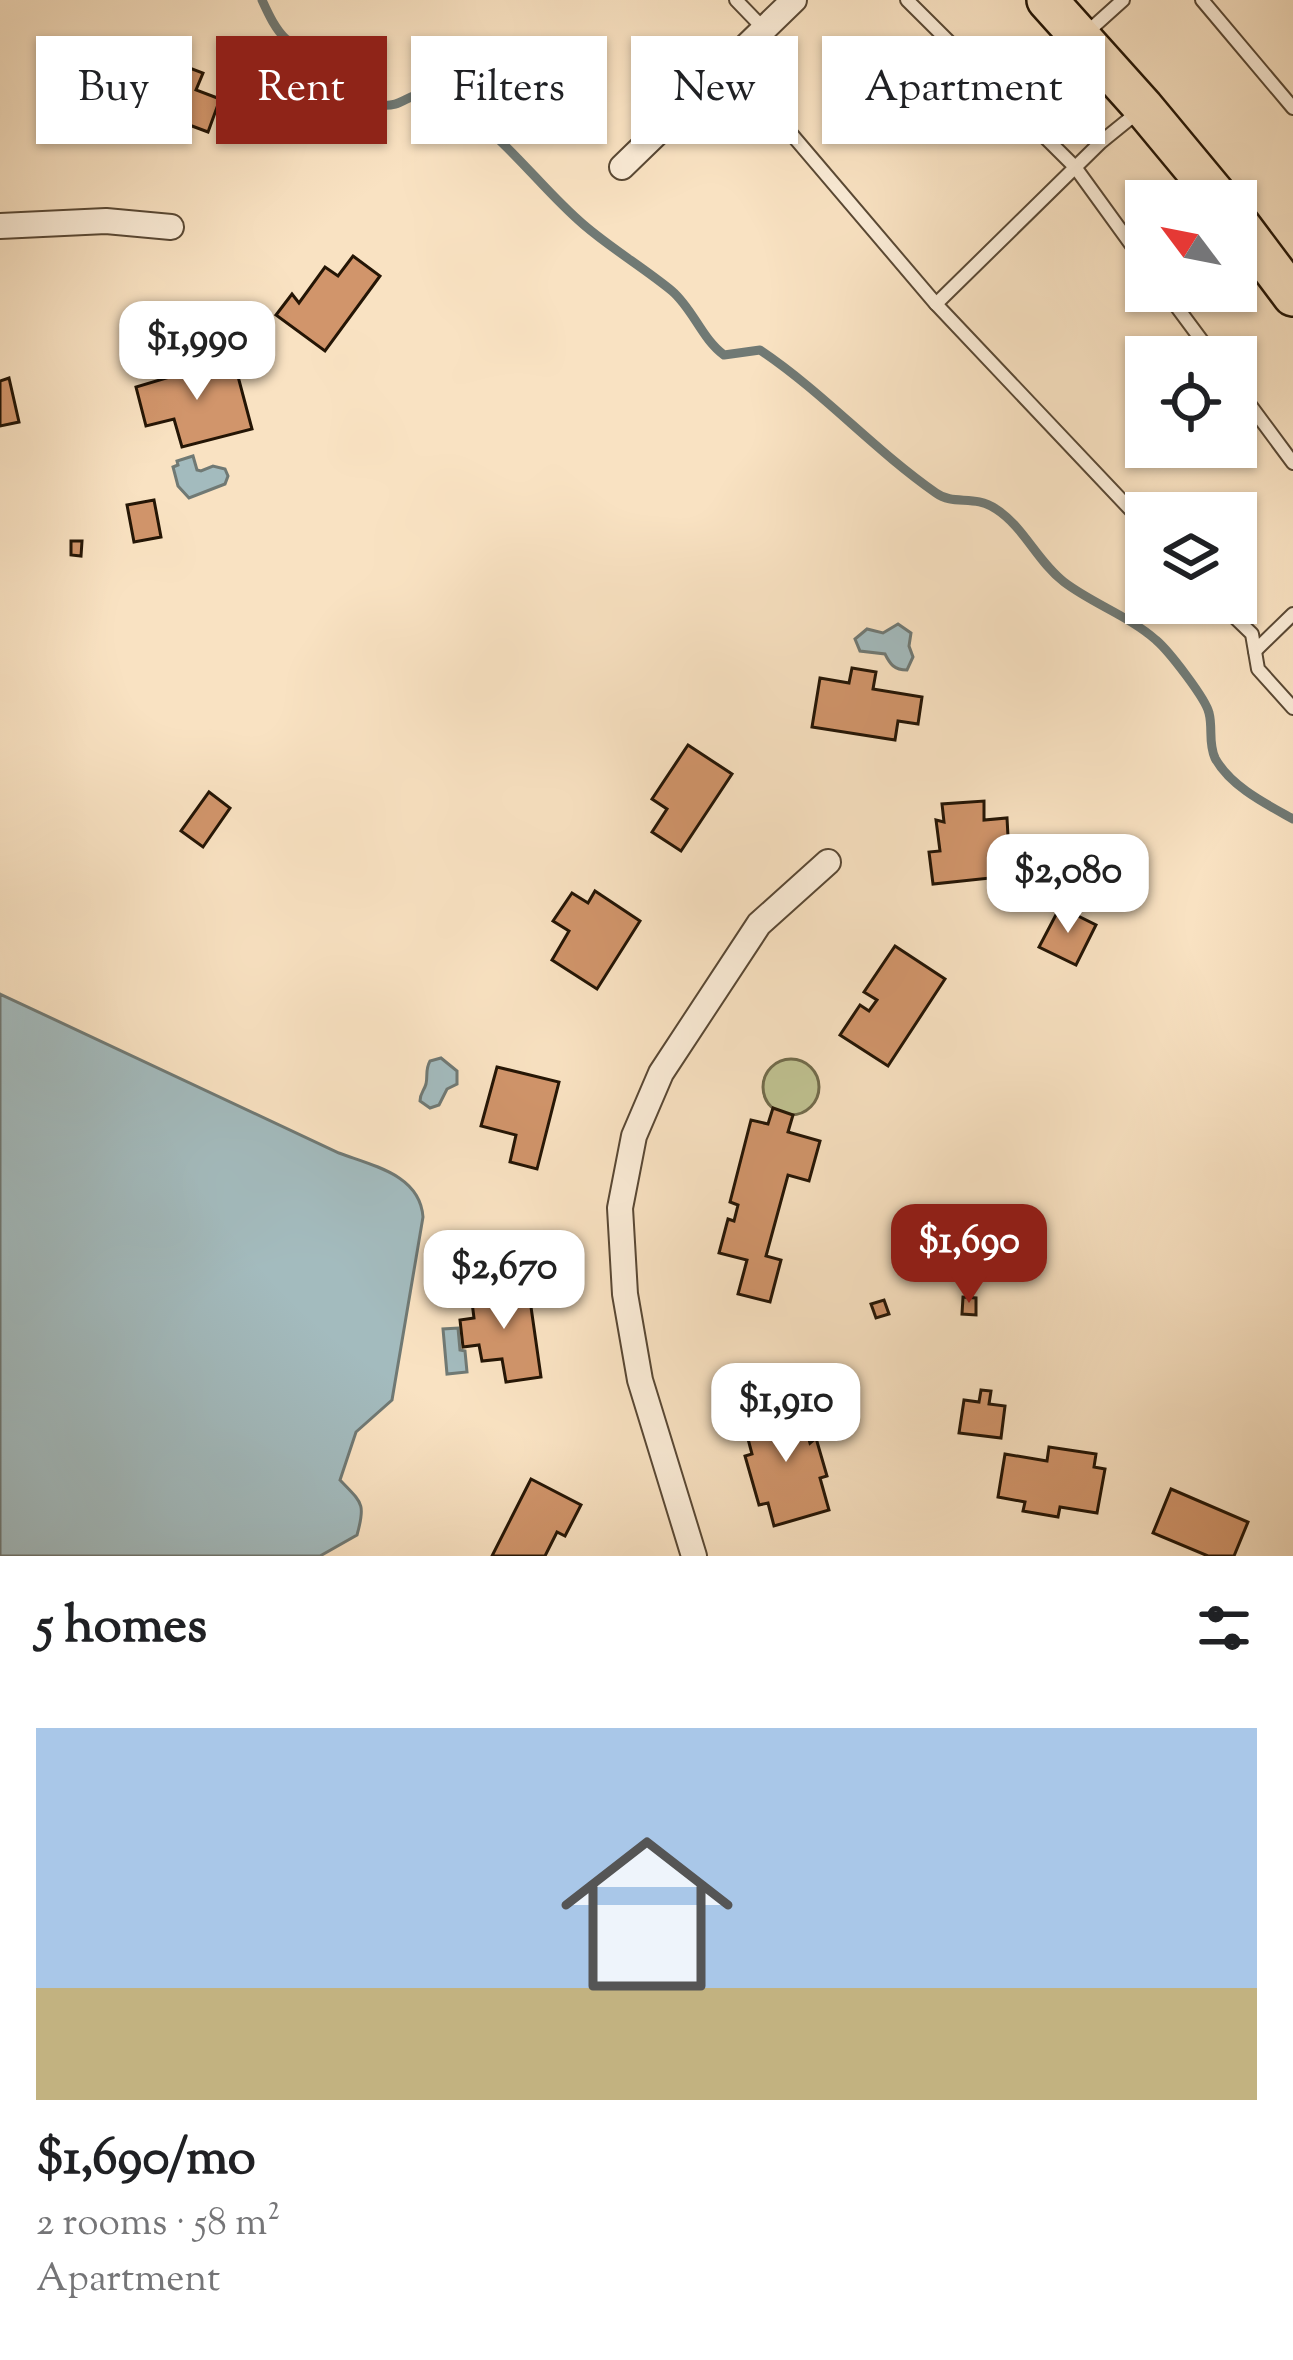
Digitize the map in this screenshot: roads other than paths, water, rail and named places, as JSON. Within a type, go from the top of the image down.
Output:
[{"type":"main road","points":[[1046,0],[1081,36]]},
{"type":"main road","points":[[1105,63],[1204,180]]},
{"type":"main road","points":[[1257,248],[1293,296]]},
{"type":"street","points":[[757,36],[794,0]]},
{"type":"street","points":[[622,167],[646,144]]},
{"type":"street","points":[[0,226],[106,221],[172,227]]},
{"type":"street","points":[[694,1556],[640,1380],[625,1294],[620,1208],[634,1136],[662,1073],[760,924],[828,862]]},
{"type":"lane","points":[[736,0],[764,29]]},
{"type":"lane","points":[[908,0],[1075,167],[1125,236]]},
{"type":"lane","points":[[1083,36],[1123,0]]},
{"type":"lane","points":[[1202,0],[1293,108]]},
{"type":"lane","points":[[936,304],[1101,142],[1143,107]]},
{"type":"lane","points":[[798,142],[936,304],[1125,504]]},
{"type":"lane","points":[[1257,414],[1293,463]]},
{"type":"lane","points":[[1255,650],[1293,614]]},
{"type":"lane","points":[[1242,624],[1252,634],[1258,669],[1293,708]]},
{"type":"water","points":[[193,456],[197,470],[225,469],[225,484],[189,498],[178,486],[173,467]]},
{"type":"water","points":[[898,624],[911,633],[913,657],[907,670],[893,666],[885,654],[860,651],[855,639],[867,629],[883,633]]},
{"type":"water","points":[[0,994],[393,1174],[414,1191],[423,1217],[392,1400],[356,1432],[340,1480],[360,1504],[357,1535],[320,1556],[0,1556]]},
{"type":"water","points":[[441,1058],[457,1071],[457,1084],[447,1089],[439,1105],[430,1108],[420,1101],[421,1096],[430,1061]]},
{"type":"water","points":[[458,1328],[467,1372],[447,1374],[443,1329]]},
{"type":"waterway","points":[[262,0],[286,39],[328,56],[371,102],[390,105],[426,94],[468,114],[584,225],[672,291],[724,355],[760,350],[936,493],[988,505],[1006,516],[1064,582],[1162,646],[1206,706],[1213,752],[1222,768],[1250,793],[1293,819]]}]
